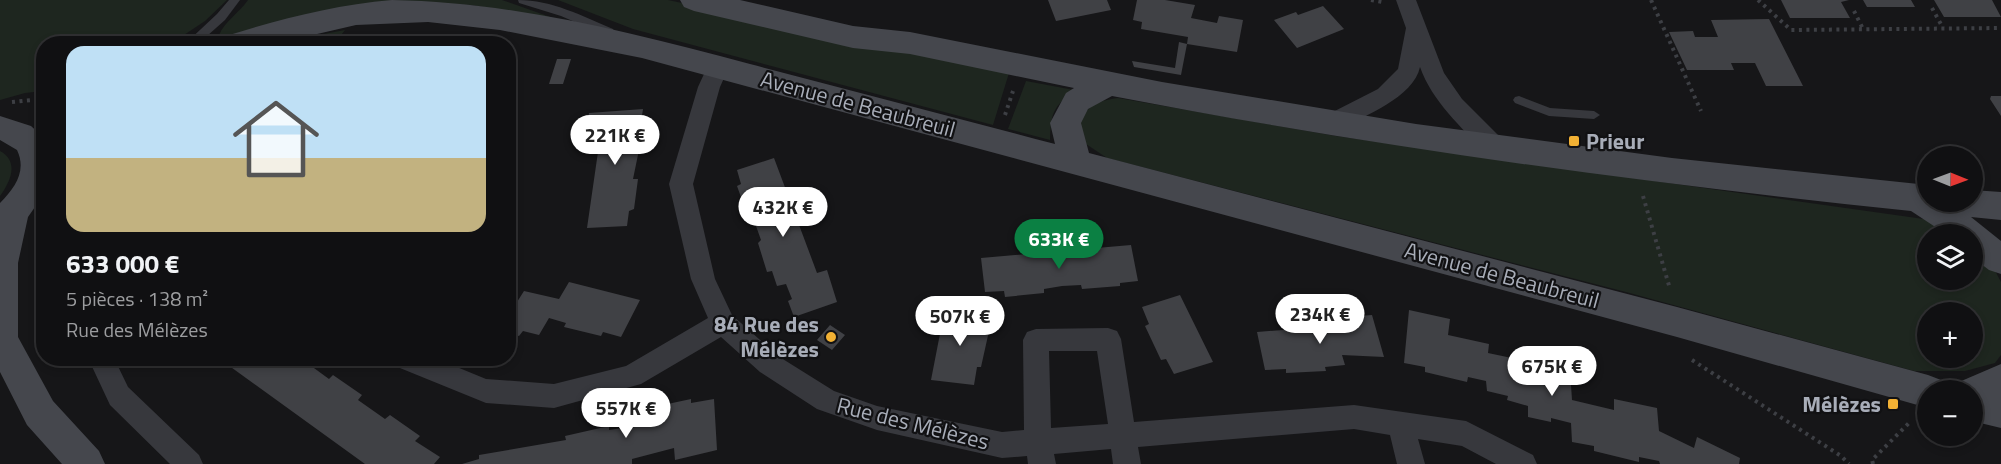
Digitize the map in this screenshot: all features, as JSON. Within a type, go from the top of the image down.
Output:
[{"type":"main road","points":[[694,0],[853,37],[910,43],[1020,67],[1272,115],[1644,168],[1917,197]]},
{"type":"main road","name":"Avenue de Beaubreuil","points":[[261,36],[283,29],[356,14],[427,11],[488,16],[642,47],[1677,322],[1917,405]]},
{"type":"main road","points":[[1075,161],[1065,123],[1077,101],[1107,84]]},
{"type":"main road","points":[[5,116],[10,129],[29,140],[36,150]]},
{"type":"main road","points":[[36,175],[28,194],[7,218],[1,263],[1,338],[40,413],[86,464]]},
{"type":"main road","points":[[1983,204],[2001,206]]},
{"type":"main road","points":[[1942,212],[1957,224]]},
{"type":"main road","points":[[1983,245],[2001,260]]},
{"type":"main road","points":[[1983,389],[2001,380]]},
{"type":"main road","points":[[1983,407],[2001,411]]},
{"type":"street","points":[[1406,0],[1434,76],[1454,105],[1494,146]]},
{"type":"street","points":[[1331,123],[1386,94],[1408,72],[1416,28]]},
{"type":"street","name":"Rue des Mélèzes","points":[[718,67],[709,87],[681,184],[703,279],[723,323],[769,364],[826,400],[877,417],[1040,453],[1124,435],[1354,417],[1466,434],[1523,464]]},
{"type":"street","points":[[424,366],[486,391],[554,396],[632,376],[723,323]]},
{"type":"street","points":[[1040,453],[1036,340],[1108,339],[1127,464]]},
{"type":"street","points":[[105,366],[119,396],[189,464]]},
{"type":"street","points":[[1400,424],[1411,464]]},
{"type":"lane","points":[[199,36],[221,17],[235,0]]},
{"type":"lane","name":"Avenue de Beaubreuil","points":[[523,0],[566,13],[642,47]]},
{"type":"lane","points":[[1519,100],[1550,112],[1594,115]]},
{"type":"path","points":[[1651,0],[1701,111]]},
{"type":"path","points":[[1758,0],[1791,30],[2001,28]]},
{"type":"path","points":[[1932,8],[1944,28]]},
{"type":"path","points":[[1854,11],[1863,29]]},
{"type":"path","points":[[997,141],[1020,67]]},
{"type":"path","points":[[5,116],[36,102]]},
{"type":"path","points":[[1873,464],[1872,460],[1917,409]]},
{"type":"shaded area","points":[[0,0],[227,0],[205,21],[182,36],[36,36],[36,92],[0,100]]},
{"type":"shaded area","points":[[248,0],[502,0],[570,24],[471,5],[444,4],[352,14],[241,36],[219,35],[225,25]]},
{"type":"shaded area","points":[[558,0],[668,0],[1009,73],[993,125],[633,29]]},
{"type":"shaded area","points":[[345,30],[340,36],[313,36]]},
{"type":"shaded area","points":[[1026,81],[1074,90],[1054,111],[1050,140],[1008,129]]},
{"type":"shaded area","points":[[1118,98],[1336,136],[1938,221],[1942,224],[1917,224],[1917,290],[1983,290],[1983,257],[1992,265],[2001,282],[2001,355],[1995,363],[1983,366],[1983,302],[1917,302],[1917,368],[1976,368],[1965,371],[1914,371],[1626,292],[1107,158],[1086,144],[1077,127],[1088,109],[1098,103]]},
{"type":"shaded area","points":[[0,151],[10,161],[11,172],[10,179],[0,196]]},
{"type":"building","points":[[1048,0],[1107,0],[1111,10],[1056,21]]},
{"type":"building","points":[[1137,0],[1165,0],[1195,5],[1191,18],[1217,23],[1219,16],[1243,20],[1237,52],[1187,44],[1188,37],[1141,29],[1142,22],[1133,20]]},
{"type":"building","points":[[1781,0],[1849,0],[1841,2],[1850,18],[1790,18]]},
{"type":"building","points":[[1863,0],[1911,0],[1915,7],[1867,7]]},
{"type":"building","points":[[1934,0],[1992,0],[2001,17],[1944,17]]},
{"type":"building","points":[[1323,6],[1344,29],[1297,48],[1274,20],[1296,12],[1298,15]]},
{"type":"building","points":[[1769,19],[1803,86],[1766,86],[1755,63],[1731,63],[1734,70],[1687,70],[1669,32],[1693,31],[1695,37],[1718,37],[1711,20]]},
{"type":"building","points":[[1179,42],[1187,44],[1181,75],[1134,67],[1132,61],[1175,68]]},
{"type":"building","points":[[557,59],[571,59],[563,84],[549,84]]},
{"type":"building","points":[[1991,96],[2001,96],[2001,116],[1990,99]]},
{"type":"building","points":[[643,109],[641,122],[645,121],[633,179],[638,179],[634,209],[629,211],[627,226],[587,228],[600,138],[585,138],[589,113]]},
{"type":"building","points":[[774,158],[817,273],[827,270],[837,302],[794,317],[788,301],[792,299],[786,284],[777,286],[772,271],[767,272],[758,243],[761,240],[750,213],[747,214],[737,186],[741,184],[737,170]]},
{"type":"building","points":[[1131,245],[1138,281],[1120,283],[1120,286],[1082,289],[1081,285],[1062,286],[1044,289],[1044,293],[1005,297],[1004,291],[985,292],[981,258]]},
{"type":"building","points":[[569,282],[640,300],[621,337],[603,332],[601,336],[564,327],[566,323],[549,318],[539,335],[523,331],[519,336],[516,335],[516,302],[524,291],[559,299]]},
{"type":"building","points":[[1180,295],[1213,362],[1174,374],[1166,359],[1161,360],[1145,326],[1149,324],[1142,307]]},
{"type":"building","points":[[945,308],[987,313],[984,330],[989,331],[981,367],[977,367],[974,385],[931,380]]},
{"type":"building","points":[[1409,310],[1450,319],[1448,335],[1489,344],[1488,353],[1570,370],[1572,400],[1614,410],[1614,399],[1657,408],[1659,431],[1694,448],[1697,437],[1740,458],[1739,464],[1660,464],[1659,461],[1639,457],[1639,462],[1594,451],[1594,446],[1572,442],[1571,423],[1551,418],[1551,422],[1528,417],[1528,406],[1507,400],[1508,396],[1487,391],[1486,381],[1468,377],[1467,382],[1425,372],[1425,367],[1404,363]]},
{"type":"building","points":[[1372,315],[1384,357],[1342,355],[1345,365],[1325,367],[1326,371],[1286,373],[1286,369],[1265,370],[1257,332],[1335,326],[1333,318]]},
{"type":"building","name":"84 Rue des Mélèzes","points":[[830,325],[845,335],[832,350],[817,340]]},
{"type":"building","points":[[229,366],[311,366],[329,379],[333,375],[362,395],[358,400],[385,419],[390,415],[420,436],[415,441],[440,457],[434,464],[365,464]]},
{"type":"building","points":[[691,399],[691,403],[714,399],[717,450],[675,460],[674,448],[632,459],[632,464],[462,464],[479,459],[479,455],[566,440],[565,436],[609,426],[609,430],[629,427],[628,417],[649,412],[649,408]]},
{"type":"place","name":"Prieur","points":[[1574,141]]},
{"type":"place","name":"84 Rue des Mélèzes","points":[[831,337]]},
{"type":"place","name":"Mélèzes","points":[[1893,404]]}]
